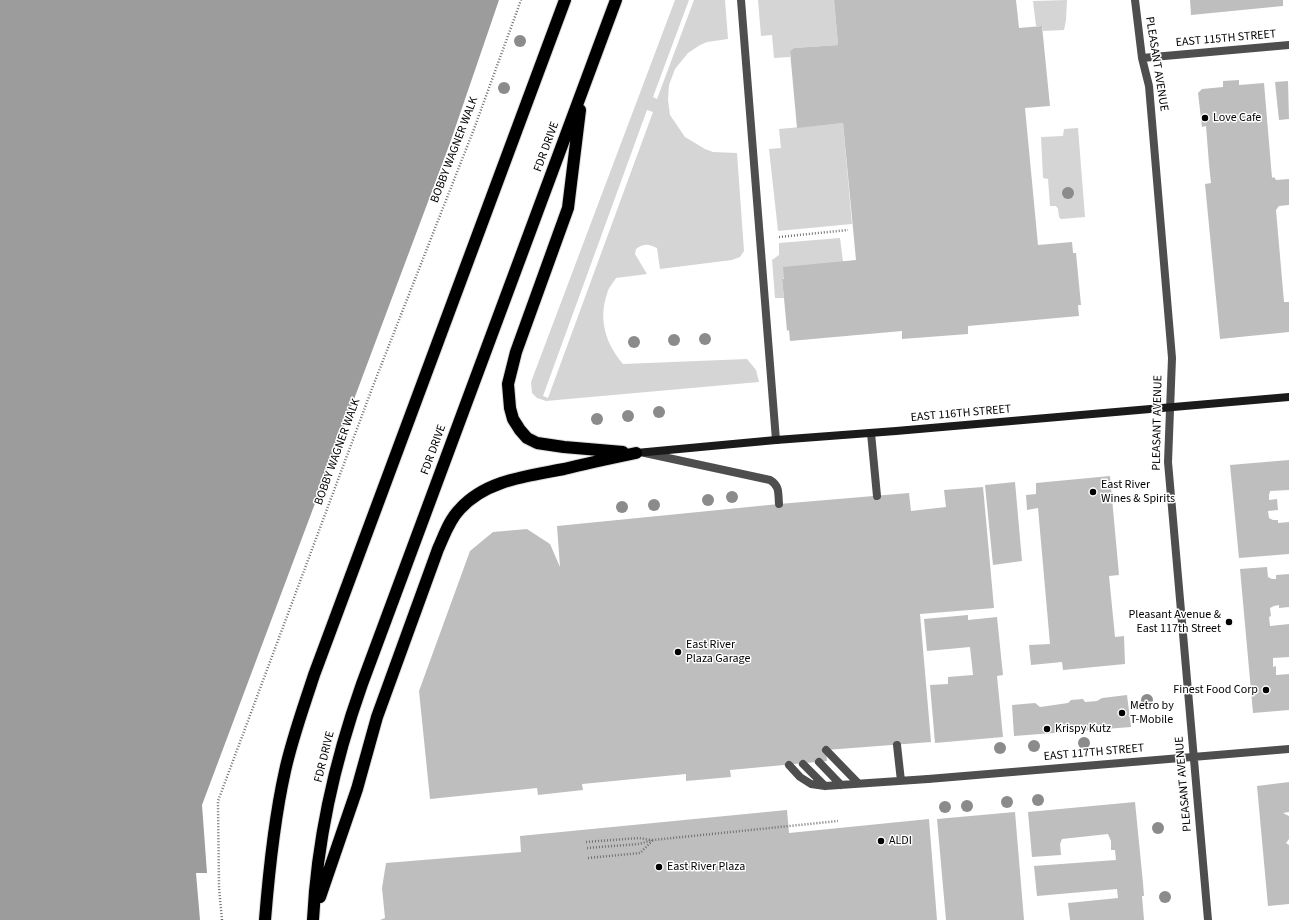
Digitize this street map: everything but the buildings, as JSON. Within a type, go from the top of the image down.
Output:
[{"type":"highway","points":[[265,920],[269,867],[285,771],[314,674],[565,0]]},
{"type":"highway","name":"FDR DRIVE","points":[[313,919],[324,824],[334,775],[347,727],[616,0]]},
{"type":"highway","points":[[583,89],[568,208],[516,352],[508,384],[510,408],[520,430],[527,438],[537,443],[564,447],[638,452]]},
{"type":"highway","points":[[313,919],[357,789],[377,717],[438,549],[448,526],[459,509],[474,496],[493,486],[516,479],[638,452]]},
{"type":"street","points":[[740,0],[776,440]]},
{"type":"street","name":"PLEASANT AVENUE","points":[[1134,0],[1142,58],[1149,86],[1171,350],[1168,462],[1208,920]]},
{"type":"street","name":"EAST 115TH STREET","points":[[1142,58],[1289,45]]},
{"type":"street","name":"EAST 116TH STREET","points":[[638,452],[1289,397]]},
{"type":"street","points":[[871,433],[877,496]]},
{"type":"street","points":[[638,452],[770,480],[776,483],[778,488],[779,504]]},
{"type":"street","points":[[897,745],[901,781]]},
{"type":"street","name":"EAST 117TH STREET","points":[[789,765],[800,777],[811,784],[825,786],[928,779],[1289,749]]},
{"type":"street","points":[[826,750],[858,784]]},
{"type":"street","points":[[819,762],[840,785]]},
{"type":"street","points":[[803,764],[825,786]]},
{"type":"path","name":"BOBBY WAGNER WALK","points":[[222,920],[219,888],[218,801],[373,386],[471,136],[521,0]]},
{"type":"path","points":[[760,238],[848,230]]},
{"type":"path","points":[[587,848],[639,844],[653,840],[838,821]]},
{"type":"path","points":[[586,842],[639,838],[653,840]]},
{"type":"path","points":[[588,858],[640,853],[653,840]]},
{"type":"shaded area","points":[[0,0],[499,0],[450,143],[202,805],[207,873],[196,873],[200,920],[0,920]]},
{"type":"shaded area","points":[[675,0],[689,0],[653,97],[657,99],[694,0],[725,0],[728,39],[707,42],[688,53],[675,69],[669,85],[668,100],[670,115],[685,137],[713,152],[737,153],[744,251],[740,257],[732,260],[660,269],[657,248],[646,245],[639,247],[636,249],[635,254],[647,274],[616,278],[609,288],[603,313],[605,331],[608,340],[623,364],[747,359],[756,370],[759,382],[546,401],[537,398],[532,393],[531,382]],"holes":[[[647,110],[653,112],[548,398],[543,396]]]},
{"type":"shaded area","points":[[758,0],[834,0],[838,45],[794,48],[790,51],[790,57],[774,58],[772,35],[761,36]]},
{"type":"shaded area","points":[[1067,0],[1064,30],[1043,31],[1042,26],[1036,26],[1033,1]]},
{"type":"shaded area","points":[[843,123],[852,224],[778,231],[769,149],[781,148],[779,129]]},
{"type":"shaded area","points":[[1078,128],[1085,217],[1061,219],[1056,206],[1050,206],[1048,179],[1043,178],[1041,137],[1063,136],[1064,129]]},
{"type":"shaded area","points":[[840,238],[843,262],[782,279],[784,298],[775,298],[772,260],[779,255],[779,243]]},
{"type":"place","name":"Love Cafe","points":[[1205,118]]},
{"type":"place","name":"East River Wines & Spirits","points":[[1093,492]]},
{"type":"place","name":"Pleasant Avenue & East 117th Street","points":[[1229,622]]},
{"type":"place","name":"East River Plaza Garage","points":[[678,652]]},
{"type":"place","name":"Finest Food Corp","points":[[1266,690]]},
{"type":"place","name":"Metro by T-Mobile","points":[[1122,713]]},
{"type":"place","name":"Krispy Kutz","points":[[1047,729]]},
{"type":"place","name":"ALDI","points":[[881,841]]},
{"type":"place","name":"East River Plaza","points":[[659,867]]}]
